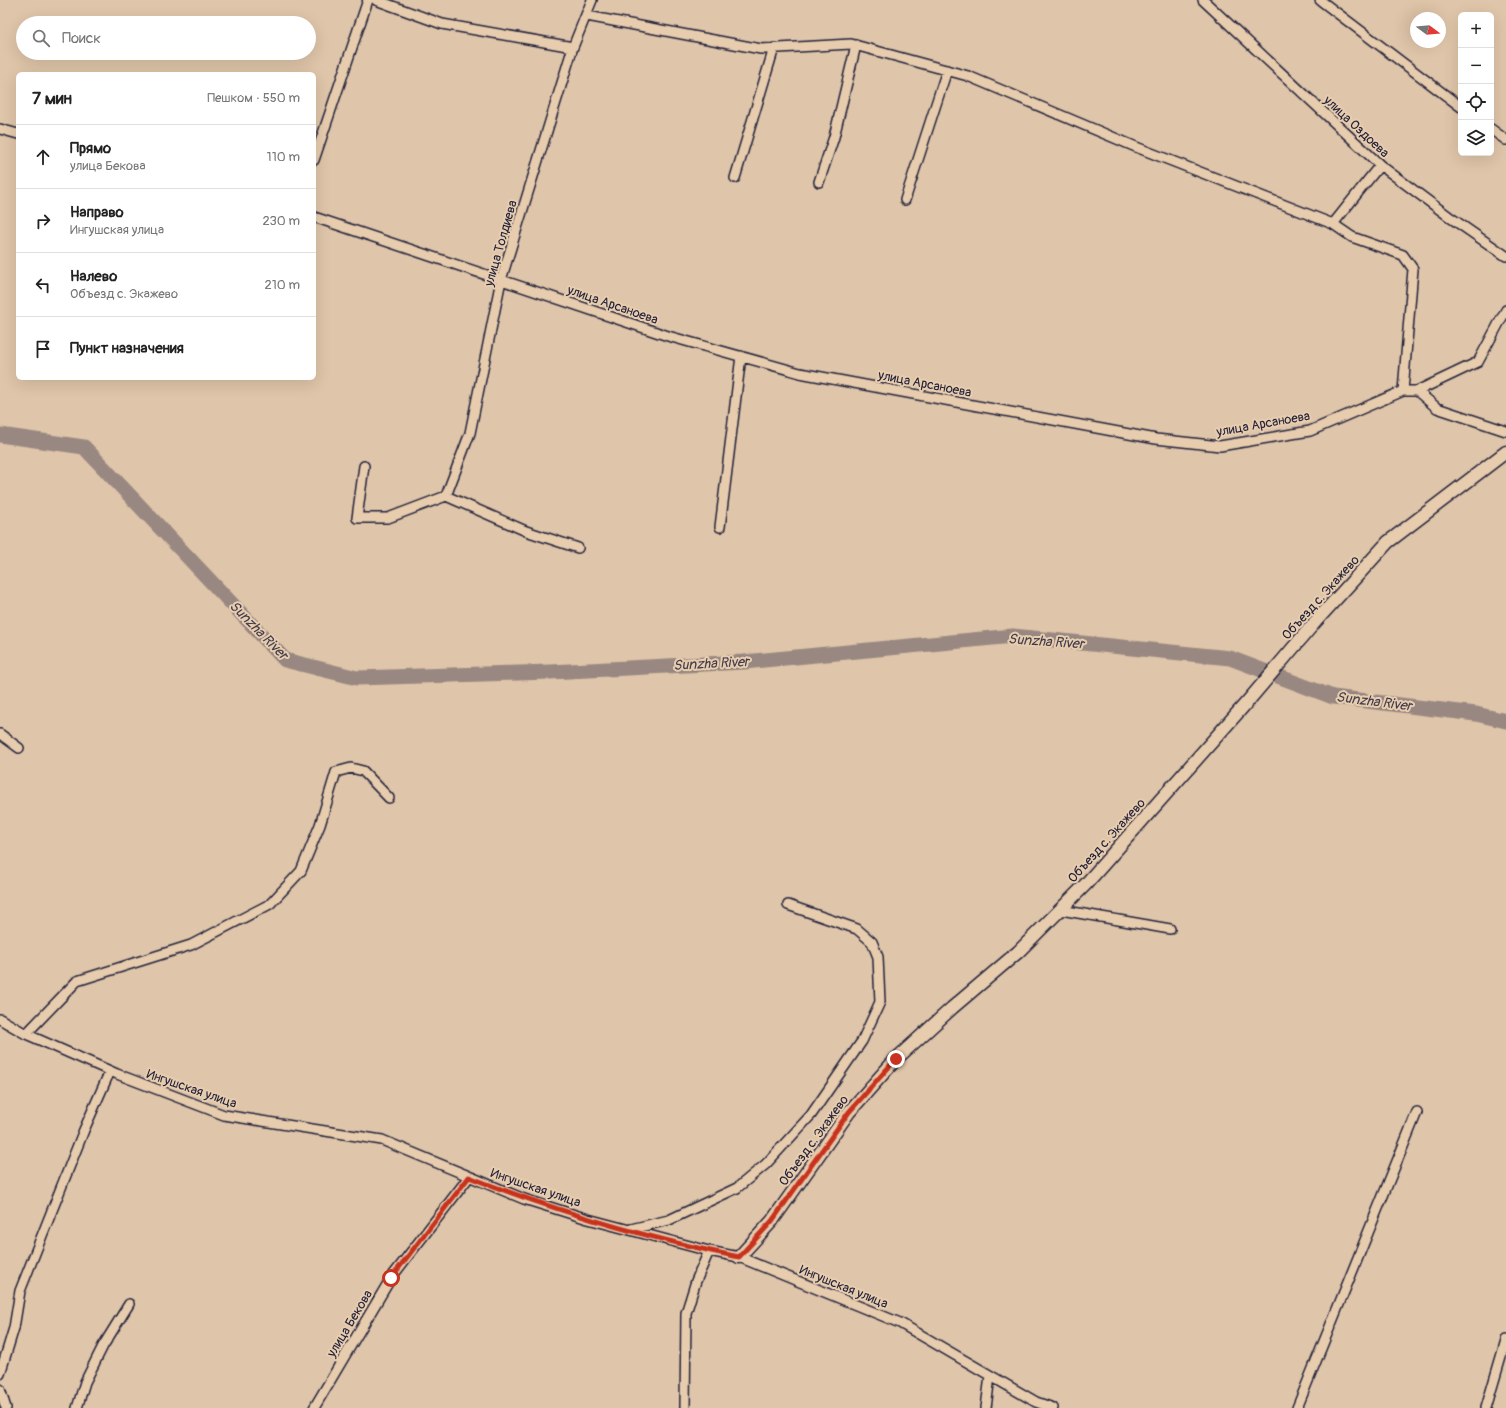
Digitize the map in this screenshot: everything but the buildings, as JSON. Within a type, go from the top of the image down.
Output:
[{"type":"main road","name":"Объезд с. Экажево","points":[[739,1257],[772,1221],[849,1112],[896,1059],[952,1008],[1018,952],[1085,885],[1248,701],[1316,621],[1388,542],[1506,452]]},
{"type":"street","points":[[316,154],[368,0]]},
{"type":"street","points":[[376,0],[442,24],[574,47]]},
{"type":"street","name":"улица Толдиева","points":[[446,496],[470,433],[501,280],[574,47],[592,0]]},
{"type":"street","name":"улица Оздоева","points":[[1203,0],[1380,165],[1450,218],[1506,256]]},
{"type":"street","points":[[1320,0],[1458,105]]},
{"type":"street","points":[[587,16],[761,49],[851,44],[968,76],[1136,147],[1333,224],[1352,237],[1403,255],[1413,269],[1403,391]]},
{"type":"street","points":[[819,182],[834,137],[856,45]]},
{"type":"street","points":[[735,178],[774,48]]},
{"type":"street","points":[[905,200],[947,70]]},
{"type":"street","points":[[0,129],[16,133]]},
{"type":"street","points":[[1494,131],[1506,140]]},
{"type":"street","points":[[1333,224],[1380,165]]},
{"type":"street","name":"улица Арсаноева","points":[[316,218],[668,336],[800,373],[1156,439],[1220,446],[1310,431],[1403,391],[1417,391],[1478,362],[1506,310]]},
{"type":"street","points":[[720,527],[741,356]]},
{"type":"street","points":[[1417,391],[1437,408],[1506,432]]},
{"type":"street","points":[[364,466],[356,518],[388,518],[446,496],[526,531],[578,548]]},
{"type":"street","points":[[0,734],[19,748]]},
{"type":"street","points":[[26,1034],[77,981],[191,945],[270,904],[301,871],[320,825],[336,772],[350,768],[363,771],[389,798]]},
{"type":"street","points":[[629,1230],[669,1220],[737,1188],[766,1164],[811,1115],[862,1041],[880,1002],[878,957],[872,942],[858,929],[788,905]]},
{"type":"street","points":[[1061,910],[1170,929]]},
{"type":"street","name":"Ингушская улица","points":[[0,1020],[26,1034],[110,1071],[224,1116],[382,1140],[524,1199],[588,1219],[709,1251],[739,1257],[900,1323],[1036,1402],[1053,1408]]},
{"type":"street","points":[[0,1374],[14,1328],[20,1292],[84,1130],[110,1071]]},
{"type":"street","points":[[1297,1408],[1417,1112]]},
{"type":"street","name":"улица Бекова","points":[[314,1408],[391,1278],[469,1177]]},
{"type":"street","points":[[685,1408],[686,1313],[696,1281],[709,1251]]},
{"type":"street","points":[[77,1408],[85,1382],[103,1346],[129,1304]]},
{"type":"street","points":[[1486,1408],[1506,1340]]},
{"type":"street","points":[[986,1408],[990,1376]]},
{"type":"street","points":[[0,1389],[6,1408]]},
{"type":"waterway","name":"Sunzha River","points":[[0,435],[84,447],[285,660],[357,678],[550,672],[744,662],[1013,636],[1230,658],[1333,697],[1476,714],[1506,721]]},
{"type":"route","points":[[391,1278],[469,1177],[524,1199],[588,1219],[709,1251],[739,1257],[772,1221],[849,1112],[896,1059]]}]
